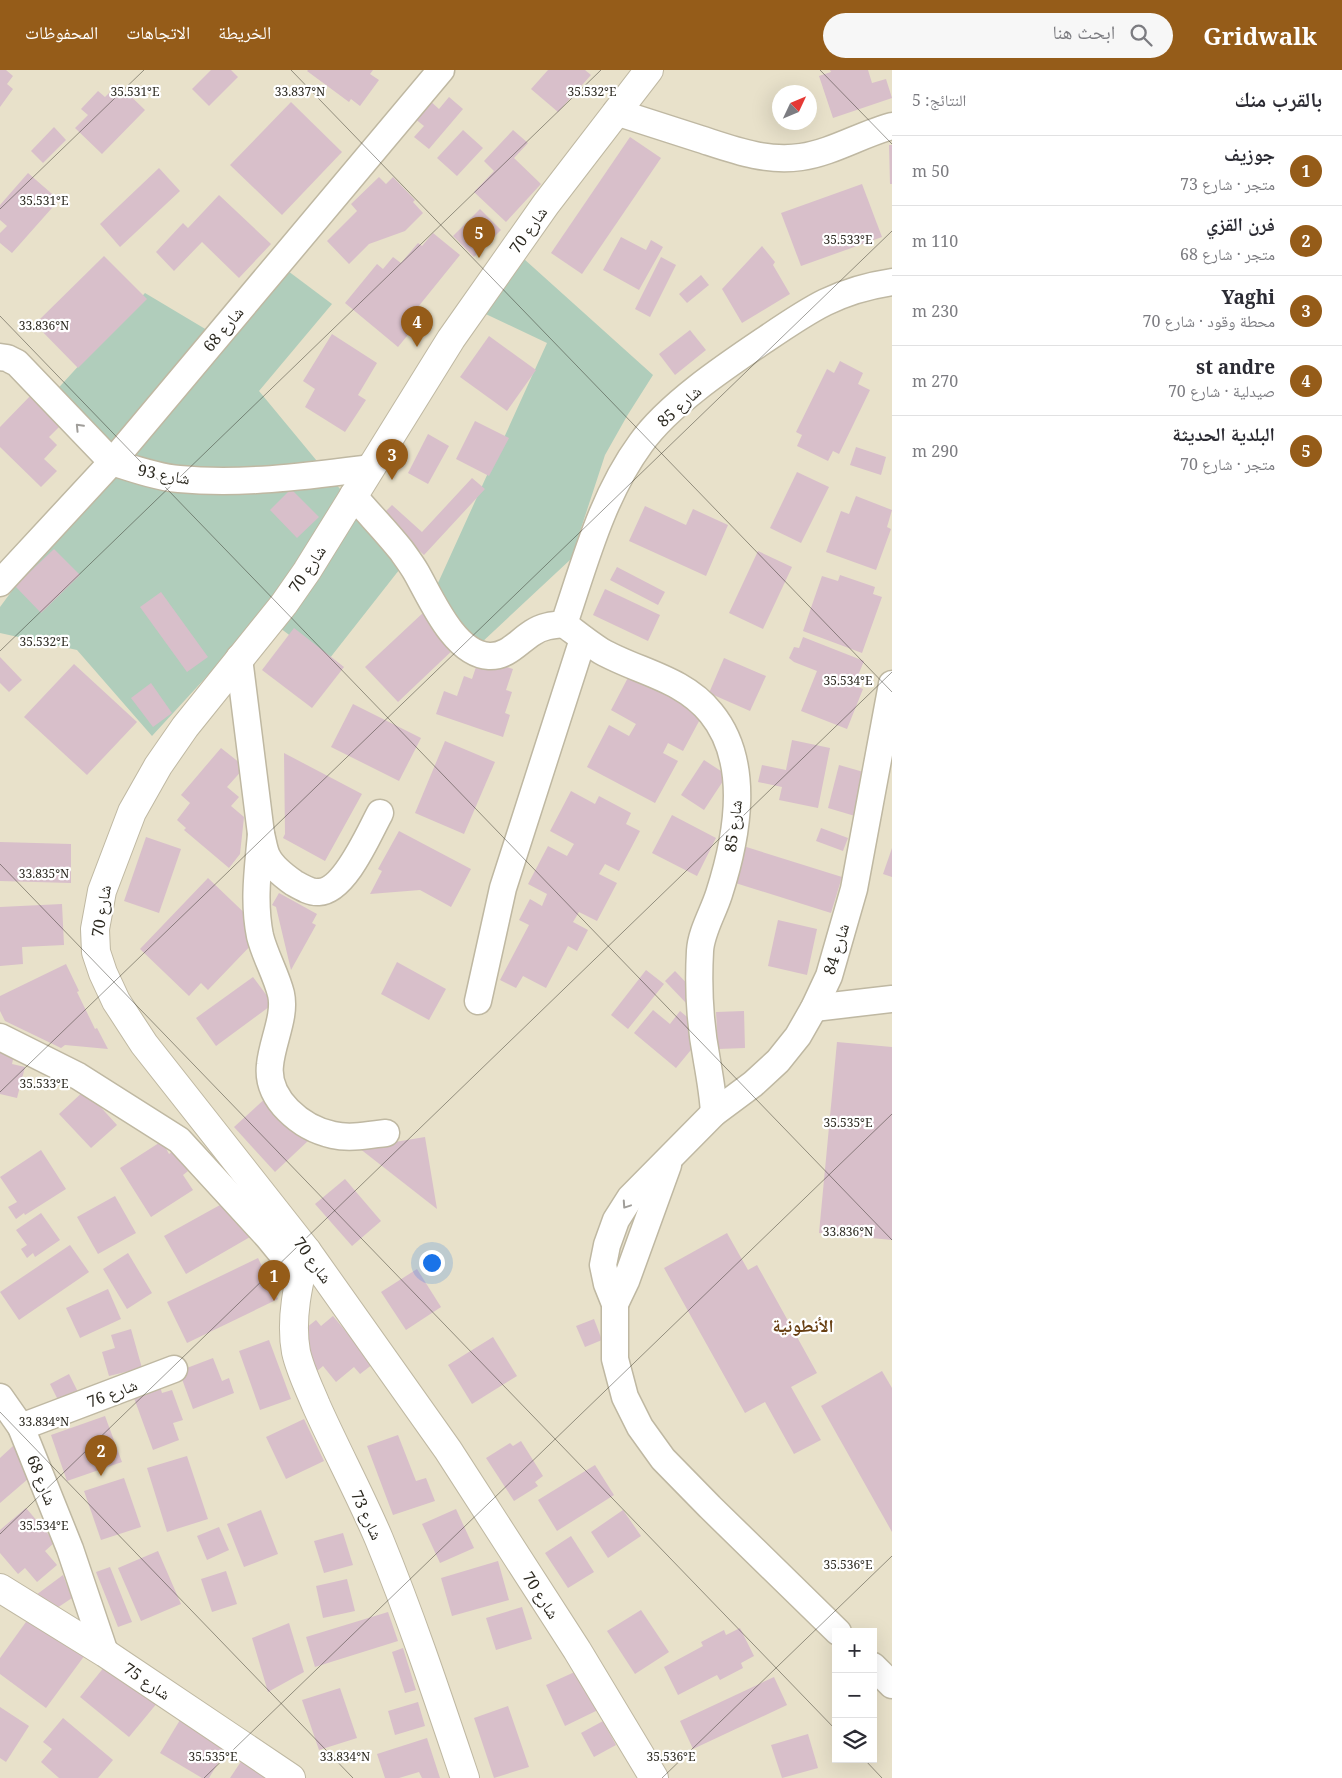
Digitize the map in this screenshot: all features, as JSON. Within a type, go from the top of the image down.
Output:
[{"type":"street","name":"شارع 68","points":[[0,583],[112,462],[441,70]]},
{"type":"street","name":"شارع 70","points":[[649,70],[546,204],[451,339],[307,571],[284,604],[184,727],[158,766],[132,812],[102,891],[95,929],[96,952],[103,973],[116,1000],[144,1044],[304,1263],[448,1450],[577,1650],[654,1778]]},
{"type":"street","points":[[616,112],[743,153],[766,158],[784,159],[803,157],[824,151],[892,126]]},
{"type":"street","name":"شارع 85","points":[[714,1113],[713,1089],[706,1060],[700,999],[700,948],[724,876],[733,836],[737,785],[734,762],[727,736],[710,712],[675,683],[601,651],[574,631],[598,524],[620,477],[641,442],[664,417],[734,360],[792,320],[816,306],[845,293],[892,282]]},
{"type":"street","points":[[0,357],[17,363],[112,462]]},
{"type":"street","name":"شارع 93","points":[[112,462],[178,479],[218,480],[281,478],[371,468]]},
{"type":"street","points":[[353,496],[401,551],[416,572],[444,622],[454,634],[474,651],[489,656],[500,654],[511,649],[542,628],[574,631],[503,888],[478,1001]]},
{"type":"street","points":[[239,658],[261,834],[267,856],[279,871],[307,890],[319,893],[330,889],[340,881],[348,870],[380,813]]},
{"type":"street","name":"شارع 84","points":[[834,1628],[670,1466],[640,1428],[625,1396],[615,1359],[615,1304],[626,1281],[671,1156],[714,1113],[753,1084],[778,1062],[798,1036],[829,976],[854,889],[892,684]]},
{"type":"street","points":[[261,834],[255,897],[260,936],[281,995],[281,1015],[270,1063],[271,1086],[277,1097],[293,1115],[312,1128],[333,1135],[357,1136],[386,1133]]},
{"type":"street","points":[[814,1008],[892,999]]},
{"type":"street","points":[[0,1038],[78,1076],[179,1140],[268,1237],[304,1263]]},
{"type":"street","name":"شارع 73","points":[[304,1263],[295,1323],[296,1352],[307,1385],[378,1538],[430,1676],[465,1778]]},
{"type":"street","name":"شارع 76","points":[[20,1428],[174,1369]]},
{"type":"street","name":"شارع 68","points":[[0,1397],[20,1428],[70,1549],[105,1653]]},
{"type":"street","name":"شارع 75","points":[[0,1588],[105,1653],[291,1778]]},
{"type":"street","points":[[877,1670],[892,1685]]},
{"type":"green space","points":[[514,250],[653,375],[605,455],[571,559],[480,644],[428,605],[547,343],[473,308]]},
{"type":"green space","points":[[284,268],[332,304],[259,391],[403,565],[326,663],[263,615],[152,736],[77,650],[0,633],[0,607],[115,452],[52,395],[145,293],[212,333]]},
{"type":"building","points":[[0,70],[6,70],[13,76],[7,84],[13,89],[0,107]]},
{"type":"building","points":[[211,70],[231,70],[238,77],[209,106],[192,89]]},
{"type":"building","points":[[308,70],[373,70],[370,74],[379,80],[360,106],[351,99],[349,102]]},
{"type":"building","points":[[548,70],[585,70],[591,75],[558,112],[531,89]]},
{"type":"building","points":[[830,70],[868,70],[872,83],[886,79],[892,98],[833,118],[819,76],[831,72]]},
{"type":"building","points":[[118,84],[145,110],[102,154],[75,128],[88,115],[81,109],[98,91],[105,97]]},
{"type":"building","points":[[449,97],[463,109],[429,149],[414,137],[424,126],[414,118],[429,100],[439,109]]},
{"type":"building","points":[[291,102],[342,152],[282,215],[230,165]]},
{"type":"building","points":[[54,127],[66,140],[43,163],[31,151]]},
{"type":"building","points":[[463,130],[483,148],[457,176],[437,158]]},
{"type":"building","points":[[513,130],[528,143],[514,158],[541,184],[506,222],[474,192],[494,171],[484,161]]},
{"type":"building","points":[[630,137],[661,158],[582,274],[551,253]]},
{"type":"building","points":[[889,145],[892,145],[892,184],[890,184]]},
{"type":"building","points":[[159,168],[180,191],[120,247],[100,224]]},
{"type":"building","points":[[28,173],[59,200],[12,253],[0,243],[0,233],[7,226],[0,220],[0,205]]},
{"type":"building","points":[[379,177],[386,184],[393,177],[415,200],[413,202],[423,213],[405,231],[369,244],[349,264],[327,241],[357,211],[351,204]]},
{"type":"building","points":[[862,184],[882,237],[801,266],[781,213]]},
{"type":"building","points":[[219,195],[271,244],[239,278],[202,242],[174,271],[156,252],[183,223],[188,228]]},
{"type":"building","points":[[480,209],[501,230],[474,257],[453,236]]},
{"type":"building","points":[[433,233],[460,255],[418,307],[425,314],[398,347],[345,303],[377,264],[383,269],[393,257],[401,263],[418,243],[422,246]]},
{"type":"building","points":[[621,237],[646,250],[651,240],[663,247],[639,290],[603,270]]},
{"type":"building","points":[[762,246],[775,262],[773,265],[790,294],[742,323],[722,289]]},
{"type":"building","points":[[104,256],[147,299],[78,368],[35,324]]},
{"type":"building","points":[[661,257],[676,265],[650,317],[635,309]]},
{"type":"building","points":[[701,275],[709,285],[687,303],[679,294]]},
{"type":"building","points":[[690,330],[706,350],[675,375],[659,354]]},
{"type":"building","points":[[332,334],[377,363],[358,395],[366,400],[345,432],[305,407],[315,389],[303,381]]},
{"type":"building","points":[[489,336],[536,370],[507,411],[460,377]]},
{"type":"building","points":[[840,361],[863,373],[858,384],[870,390],[839,454],[833,451],[828,461],[797,446],[802,435],[796,432],[827,369],[834,373]]},
{"type":"building","points":[[33,393],[63,423],[49,437],[57,445],[44,459],[57,471],[41,487],[0,447],[0,427]]},
{"type":"building","points":[[475,421],[509,438],[489,476],[456,459]]},
{"type":"building","points":[[428,434],[449,446],[428,484],[408,473]]},
{"type":"building","points":[[856,447],[886,457],[881,475],[850,465]]},
{"type":"building","points":[[797,472],[829,487],[801,543],[770,528]]},
{"type":"building","points":[[472,478],[485,489],[424,555],[381,516],[392,505],[422,532]]},
{"type":"building","points":[[291,489],[319,517],[297,538],[270,510]]},
{"type":"building","points":[[856,496],[892,510],[887,527],[891,529],[876,570],[826,552],[841,511],[849,514]]},
{"type":"building","points":[[645,506],[686,525],[693,509],[728,525],[706,576],[629,541]]},
{"type":"building","points":[[54,549],[80,575],[41,613],[15,586]]},
{"type":"building","points":[[758,551],[792,567],[763,629],[729,613]]},
{"type":"building","points":[[617,567],[665,592],[658,605],[610,580]]},
{"type":"building","points":[[840,575],[875,587],[873,594],[882,597],[862,653],[803,631],[822,576],[838,581]]},
{"type":"building","points":[[605,589],[660,615],[648,641],[593,615]]},
{"type":"building","points":[[161,592],[208,657],[187,672],[140,607]]},
{"type":"building","points":[[425,611],[457,646],[398,702],[365,667]]},
{"type":"building","points":[[294,628],[344,667],[312,708],[262,670]]},
{"type":"building","points":[[803,637],[864,661],[854,685],[863,689],[847,729],[801,711],[817,671],[794,662],[789,658],[794,647],[799,648]]},
{"type":"building","points":[[0,657],[22,680],[9,692],[0,683]]},
{"type":"building","points":[[479,658],[513,669],[506,690],[512,692],[505,713],[510,715],[503,737],[436,714],[444,691],[457,696],[464,676],[472,679]]},
{"type":"building","points":[[724,658],[766,676],[750,711],[709,693]]},
{"type":"building","points":[[74,664],[137,722],[87,775],[24,717]]},
{"type":"building","points":[[632,670],[705,710],[683,751],[668,743],[663,753],[678,761],[655,803],[587,767],[609,725],[629,736],[636,724],[611,710]]},
{"type":"building","points":[[151,683],[172,713],[153,727],[131,698]]},
{"type":"building","points":[[353,704],[421,738],[399,781],[331,747]]},
{"type":"building","points":[[792,740],[830,748],[818,808],[779,800],[782,787],[758,782],[762,765],[786,770]]},
{"type":"building","points":[[445,741],[495,762],[464,834],[415,813]]},
{"type":"building","points":[[221,748],[245,767],[227,787],[239,797],[231,806],[244,817],[240,854],[229,868],[184,830],[186,828],[177,820],[190,803],[181,795]]},
{"type":"building","points":[[284,753],[362,794],[325,861],[283,838],[285,834]]},
{"type":"building","points":[[704,760],[727,775],[704,810],[681,795]]},
{"type":"building","points":[[839,765],[867,773],[855,816],[828,808]]},
{"type":"building","points":[[571,791],[595,804],[599,796],[631,813],[626,824],[640,831],[619,871],[605,864],[599,874],[617,883],[597,921],[579,912],[573,922],[588,930],[577,951],[568,946],[546,988],[523,976],[516,988],[500,980],[529,925],[519,920],[530,899],[542,906],[547,894],[528,884],[548,846],[567,856],[574,844],[550,831]]},
{"type":"building","points":[[672,815],[716,838],[697,876],[652,853]]},
{"type":"building","points":[[821,828],[848,838],[843,851],[816,841]]},
{"type":"building","points":[[399,831],[471,869],[451,907],[420,890],[370,894],[382,871],[378,869]]},
{"type":"building","points":[[146,837],[181,849],[159,913],[124,901]]},
{"type":"building","points":[[0,842],[71,844],[71,883],[0,881]]},
{"type":"building","points":[[740,845],[842,877],[831,913],[729,881]]},
{"type":"building","points":[[892,848],[892,877],[883,874]]},
{"type":"building","points":[[208,878],[257,925],[256,940],[208,990],[201,983],[189,996],[140,949]]},
{"type":"building","points":[[279,893],[317,914],[312,923],[316,925],[291,970],[276,907],[272,905]]},
{"type":"building","points":[[62,904],[64,945],[22,947],[23,964],[0,966],[0,907]]},
{"type":"building","points":[[778,920],[817,929],[807,975],[768,966]]},
{"type":"building","points":[[397,962],[446,989],[429,1020],[381,994]]},
{"type":"building","points":[[66,964],[95,1029],[97,1028],[108,1049],[65,1045],[61,1048],[5,1021],[0,1011],[0,996]]},
{"type":"building","points":[[646,970],[664,984],[628,1029],[611,1015]]},
{"type":"building","points":[[675,971],[697,994],[687,1004],[665,981]]},
{"type":"building","points":[[253,977],[273,1004],[216,1046],[196,1018]]},
{"type":"building","points":[[653,1010],[670,1024],[680,1011],[699,1027],[689,1039],[695,1045],[676,1068],[634,1033]]},
{"type":"building","points":[[744,1011],[745,1048],[718,1049],[716,1012]]},
{"type":"building","points":[[837,1042],[892,1047],[892,1240],[819,1233]]},
{"type":"building","points":[[0,1051],[14,1055],[12,1064],[25,1067],[17,1098],[0,1094]]},
{"type":"building","points":[[85,1090],[117,1125],[91,1148],[59,1114]]},
{"type":"building","points":[[268,1096],[309,1140],[275,1172],[234,1127]]},
{"type":"building","points":[[425,1137],[437,1209],[359,1148]]},
{"type":"building","points":[[162,1141],[169,1154],[175,1150],[188,1171],[183,1175],[193,1190],[151,1217],[120,1168]]},
{"type":"building","points":[[41,1150],[66,1189],[16,1219],[8,1207],[17,1202],[0,1177]]},
{"type":"building","points":[[345,1179],[381,1221],[352,1246],[315,1204]]},
{"type":"building","points":[[115,1196],[136,1233],[98,1254],[77,1217]]},
{"type":"building","points":[[229,1200],[250,1237],[186,1274],[164,1236]]},
{"type":"building","points":[[41,1213],[60,1240],[35,1257],[33,1253],[27,1258],[21,1249],[27,1245],[16,1230]]},
{"type":"building","points":[[727,1233],[748,1270],[757,1265],[817,1373],[791,1387],[821,1440],[794,1454],[765,1402],[745,1413],[664,1268]]},
{"type":"building","points":[[70,1245],[89,1272],[19,1320],[0,1292]]},
{"type":"building","points":[[128,1253],[152,1293],[127,1309],[103,1269]]},
{"type":"building","points":[[258,1258],[278,1299],[187,1343],[167,1302]]},
{"type":"building","points":[[417,1269],[441,1307],[406,1330],[381,1292]]},
{"type":"building","points":[[108,1289],[121,1319],[80,1338],[66,1308]]},
{"type":"building","points":[[333,1316],[373,1364],[360,1374],[354,1367],[336,1382],[323,1366],[316,1372],[298,1350],[309,1341],[301,1332],[316,1320],[321,1326]]},
{"type":"building","points":[[594,1319],[602,1340],[585,1347],[576,1326]]},
{"type":"building","points":[[131,1329],[142,1368],[109,1376],[102,1352],[115,1348],[111,1335]]},
{"type":"building","points":[[493,1337],[517,1376],[472,1404],[448,1365]]},
{"type":"building","points":[[269,1340],[291,1399],[260,1410],[239,1351]]},
{"type":"building","points":[[213,1358],[222,1381],[229,1378],[234,1393],[193,1409],[179,1371]]},
{"type":"building","points":[[882,1371],[892,1388],[892,1532],[821,1406]]},
{"type":"building","points":[[69,1374],[79,1394],[60,1404],[50,1384]]},
{"type":"building","points":[[157,1377],[162,1393],[172,1390],[183,1420],[173,1423],[179,1440],[153,1450],[130,1387]]},
{"type":"building","points":[[105,1416],[122,1462],[67,1481],[51,1435]]},
{"type":"building","points":[[304,1419],[324,1461],[286,1479],[266,1437]]},
{"type":"building","points":[[398,1435],[416,1481],[426,1478],[435,1501],[393,1515],[367,1446]]},
{"type":"building","points":[[521,1441],[543,1476],[535,1482],[538,1486],[514,1501],[486,1458],[510,1443],[513,1446]]},
{"type":"building","points":[[13,1446],[36,1472],[0,1503],[0,1458]]},
{"type":"building","points":[[187,1456],[208,1519],[167,1532],[147,1468]]},
{"type":"building","points":[[595,1465],[614,1495],[557,1531],[538,1500]]},
{"type":"building","points":[[124,1478],[141,1527],[101,1540],[84,1491]]},
{"type":"building","points":[[26,1508],[55,1542],[45,1551],[57,1565],[37,1582],[25,1568],[18,1574],[0,1553],[0,1530]]},
{"type":"building","points":[[456,1509],[474,1548],[440,1563],[422,1524]]},
{"type":"building","points":[[261,1510],[278,1554],[244,1567],[227,1524]]},
{"type":"building","points":[[623,1510],[641,1536],[608,1558],[591,1532]]},
{"type":"building","points":[[219,1527],[229,1550],[207,1560],[197,1536]]},
{"type":"building","points":[[343,1533],[353,1565],[324,1573],[314,1541]]},
{"type":"building","points":[[571,1536],[594,1572],[568,1588],[545,1553]]},
{"type":"building","points":[[158,1551],[181,1604],[141,1621],[118,1568]]},
{"type":"building","points":[[498,1561],[509,1600],[452,1616],[441,1578]]},
{"type":"building","points":[[110,1567],[132,1622],[118,1627],[96,1572]]},
{"type":"building","points":[[226,1571],[237,1604],[212,1612],[201,1579]]},
{"type":"building","points":[[63,1575],[72,1598],[57,1608],[36,1595]]},
{"type":"building","points":[[347,1579],[355,1611],[323,1618],[316,1586]]},
{"type":"building","points":[[522,1607],[532,1639],[496,1650],[486,1618]]},
{"type":"building","points":[[641,1610],[669,1652],[635,1674],[607,1631]]},
{"type":"building","points":[[388,1612],[398,1641],[315,1667],[306,1637]]},
{"type":"building","points":[[31,1615],[85,1655],[46,1708],[0,1674],[0,1658]]},
{"type":"building","points":[[289,1623],[304,1672],[268,1692],[252,1638]]},
{"type":"building","points":[[740,1628],[754,1656],[741,1663],[743,1668],[720,1680],[717,1675],[678,1695],[664,1667],[703,1646],[701,1642],[724,1630],[726,1635]]},
{"type":"building","points":[[403,1648],[416,1690],[405,1693],[392,1652]]},
{"type":"building","points":[[109,1661],[158,1702],[129,1737],[80,1697]]},
{"type":"building","points":[[579,1670],[598,1710],[565,1726],[546,1685]]},
{"type":"building","points":[[774,1677],[787,1705],[693,1749],[680,1721]]},
{"type":"building","points":[[340,1688],[357,1738],[319,1750],[302,1700]]},
{"type":"building","points":[[418,1702],[425,1726],[395,1735],[388,1711]]},
{"type":"building","points":[[508,1706],[529,1767],[494,1778],[474,1718]]},
{"type":"building","points":[[0,1707],[29,1726],[6,1762],[0,1758]]},
{"type":"building","points":[[183,1715],[230,1743],[209,1778],[202,1778],[160,1753]]},
{"type":"building","points":[[63,1718],[113,1760],[98,1778],[59,1778],[41,1762],[52,1749],[43,1742]]},
{"type":"building","points":[[603,1721],[616,1745],[594,1757],[581,1733]]},
{"type":"building","points":[[808,1734],[818,1768],[782,1778],[771,1745]]},
{"type":"building","points":[[427,1738],[440,1778],[422,1778],[419,1772],[399,1778],[385,1778],[377,1754]]},
{"type":"building","points":[[242,1760],[269,1778],[230,1778]]},
{"type":"place","name":"البلدية الحديثة","points":[[479,258]]},
{"type":"place","name":"st andre","points":[[417,347]]},
{"type":"place","name":"Yaghi","points":[[392,480]]},
{"type":"place","name":"جوزيف","points":[[274,1301]]},
{"type":"place","name":"فرن القزي","points":[[101,1476]]},
{"type":"district","name":"الأنطونية","points":[[803,1325]]}]
